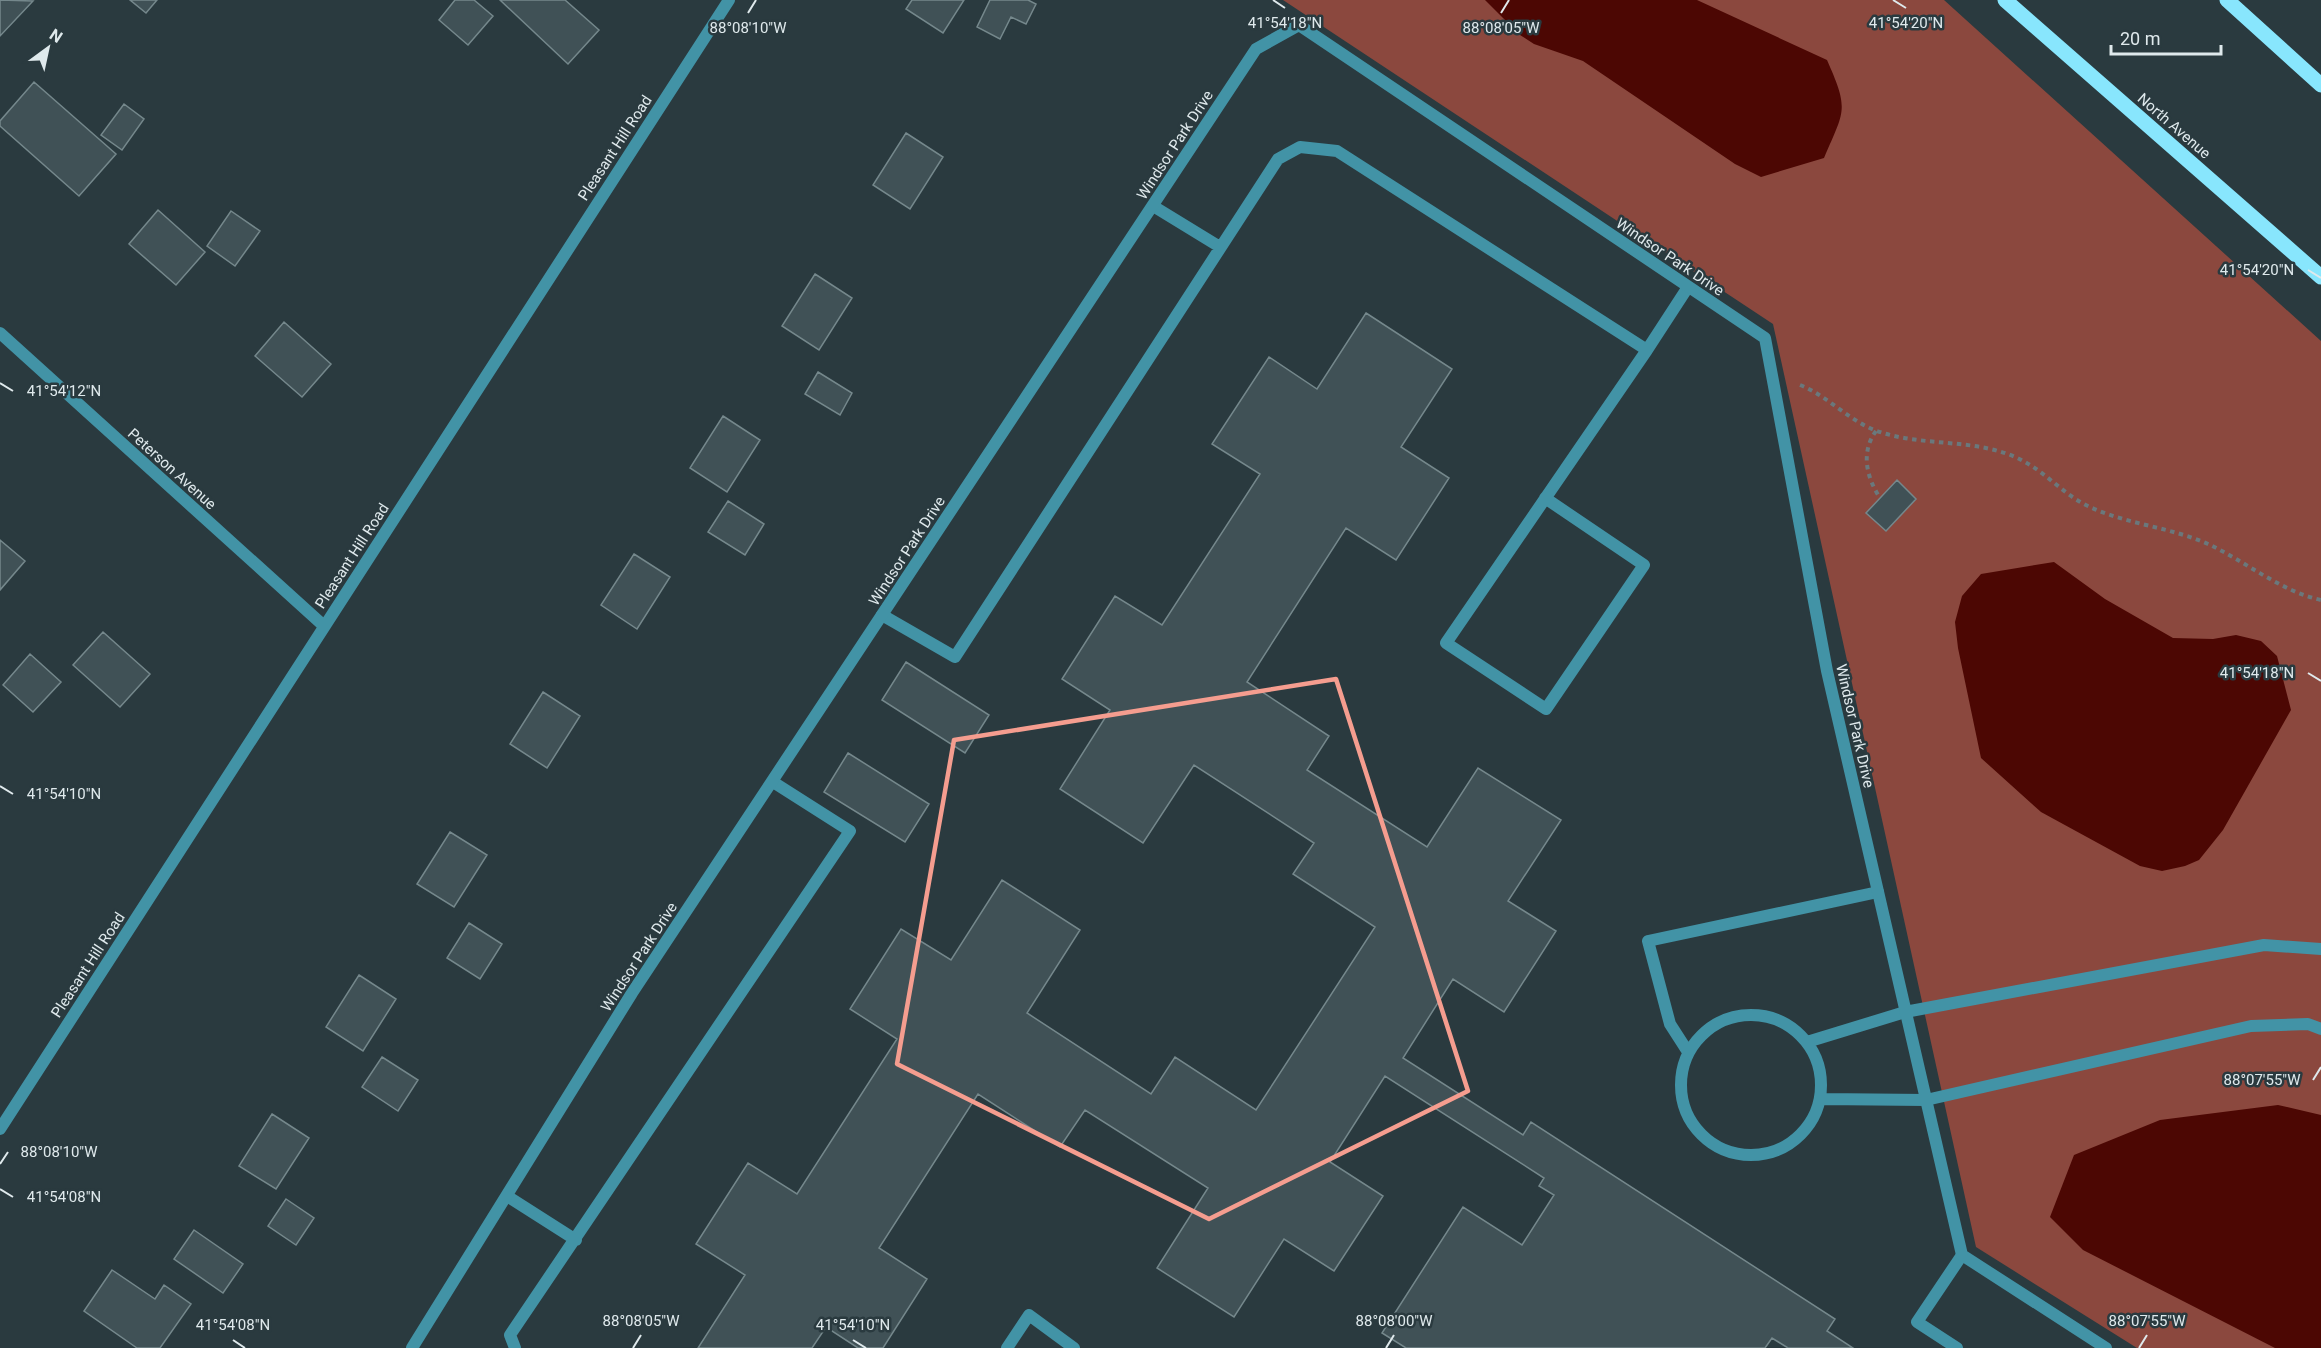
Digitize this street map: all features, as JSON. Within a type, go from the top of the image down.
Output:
[{"type":"main road","name":"North Avenue","points":[[2006,0],[2321,278]]},
{"type":"main road","points":[[2227,0],[2321,85]]},
{"type":"street","name":"Pleasant Hill Road","points":[[0,1129],[729,0]]},
{"type":"street","name":"Windsor Park Drive","points":[[412,1348],[633,993],[1256,49],[1299,25],[1765,339],[1827,671],[1962,1255]]},
{"type":"street","points":[[882,615],[955,657],[1278,159],[1300,147],[1337,150],[1647,350]]},
{"type":"street","points":[[1153,206],[1220,248]]},
{"type":"street","points":[[1545,498],[1644,566],[1546,709],[1446,643],[1688,287]]},
{"type":"street","name":"Peterson Avenue","points":[[0,333],[324,626]]},
{"type":"street","points":[[515,1348],[510,1335],[850,831],[773,782]]},
{"type":"street","points":[[1688,1052],[1670,1024],[1647,941],[1878,892]]},
{"type":"street","points":[[1807,1042],[1905,1012],[2264,945],[2321,949]]},
{"type":"street","points":[[1755,1014],[1774,1018],[1792,1027],[1807,1042],[1817,1059],[1821,1078],[1821,1099],[1808,1126],[1786,1146],[1758,1155],[1728,1152],[1710,1142],[1696,1129],[1686,1111],[1681,1091],[1682,1071],[1688,1052],[1700,1036],[1716,1024],[1735,1016],[1755,1014]]},
{"type":"street","points":[[1821,1099],[1926,1100],[2251,1026],[2308,1024],[2321,1029]]},
{"type":"street","points":[[507,1196],[576,1240]]},
{"type":"street","points":[[1957,1348],[1917,1322],[1962,1255],[2106,1348]]},
{"type":"street","points":[[1007,1348],[1029,1315],[1074,1348]]},
{"type":"path","points":[[1773,383],[1792,382],[1805,387],[1876,431],[1919,440],[1989,449],[2014,456],[2036,467],[2081,502],[2123,519],[2206,543],[2267,577],[2321,600]]},
{"type":"path","points":[[1876,431],[1868,448],[1866,460],[1868,476],[1880,498]]},
{"type":"highlighted area","points":[[1336,679],[1468,1091],[1209,1219],[897,1064],[954,740]]},
{"type":"shaded area","points":[[1283,0],[1944,0],[2321,341],[2321,1348],[2137,1348],[1976,1247],[1773,324]]},
{"type":"shaded area","points":[[1485,0],[1697,0],[1827,60],[1839,90],[1842,109],[1840,119],[1824,158],[1761,177],[1735,164],[1583,61],[1534,44],[1520,35]]},
{"type":"shaded area","points":[[2054,562],[2105,599],[2173,638],[2213,639],[2236,635],[2261,641],[2277,656],[2291,710],[2223,830],[2199,860],[2162,871],[2140,866],[2041,812],[1981,758],[1958,648],[1955,622],[1962,596],[1981,574]]},
{"type":"shaded area","points":[[2278,1105],[2321,1115],[2321,1348],[2275,1348],[2083,1250],[2050,1217],[2074,1155],[2160,1120]]},
{"type":"building","points":[[0,0],[33,1],[0,36]]},
{"type":"building","points":[[130,0],[157,0],[146,13]]},
{"type":"building","points":[[455,0],[474,0],[493,16],[468,45],[439,20]]},
{"type":"building","points":[[500,0],[565,0],[599,30],[568,64]]},
{"type":"building","points":[[912,0],[964,0],[943,33],[906,9]]},
{"type":"building","points":[[990,0],[1028,0],[1036,4],[1026,24],[1011,17],[1000,39],[977,27]]},
{"type":"building","points":[[34,82],[116,154],[79,196],[0,126],[0,121]]},
{"type":"building","points":[[124,104],[144,119],[122,150],[101,135]]},
{"type":"building","points":[[906,133],[943,157],[910,209],[873,185]]},
{"type":"building","points":[[158,210],[205,252],[176,285],[129,244]]},
{"type":"building","points":[[231,211],[260,231],[235,266],[207,246]]},
{"type":"building","points":[[815,274],[852,298],[819,350],[782,326]]},
{"type":"building","points":[[1366,313],[1452,369],[1401,447],[1449,478],[1396,560],[1346,528],[1247,682],[1329,736],[1307,770],[1427,847],[1478,768],[1561,820],[1508,901],[1556,931],[1504,1012],[1453,979],[1403,1058],[1523,1135],[1531,1122],[1835,1319],[1827,1331],[1853,1348],[1788,1348],[1772,1338],[1765,1348],[1406,1348],[1382,1333],[1463,1207],[1522,1245],[1554,1195],[1539,1186],[1544,1178],[1385,1076],[1330,1162],[1383,1196],[1334,1271],[1284,1239],[1234,1317],[1157,1268],[1208,1188],[1085,1110],[1060,1147],[978,1094],[879,1248],[927,1279],[883,1348],[858,1348],[826,1327],[812,1348],[698,1348],[745,1275],[696,1244],[748,1163],[797,1194],[897,1039],[850,1009],[901,929],[951,960],[1002,880],[1080,930],[1027,1013],[1151,1094],[1175,1057],[1256,1110],[1375,927],[1293,874],[1314,843],[1194,765],[1143,843],[1060,789],[1110,710],[1062,679],[1115,596],[1162,625],[1260,474],[1212,444],[1269,357],[1317,389]]},
{"type":"building","points":[[284,322],[331,364],[302,397],[255,356]]},
{"type":"building","points":[[818,372],[852,393],[840,415],[805,394]]},
{"type":"building","points":[[723,416],[760,440],[727,492],[690,468]]},
{"type":"building","points":[[1897,480],[1916,499],[1886,531],[1866,513]]},
{"type":"building","points":[[728,501],[764,524],[745,555],[708,532]]},
{"type":"building","points":[[0,540],[25,561],[0,590]]},
{"type":"building","points":[[634,554],[670,577],[637,629],[601,605]]},
{"type":"building","points":[[103,632],[150,674],[120,707],[73,665]]},
{"type":"building","points":[[30,654],[61,682],[33,712],[3,685]]},
{"type":"building","points":[[906,662],[989,715],[965,753],[882,700]]},
{"type":"building","points":[[543,692],[580,716],[547,768],[510,744]]},
{"type":"building","points":[[848,753],[929,804],[905,842],[824,792]]},
{"type":"building","points":[[450,832],[487,855],[454,907],[417,884]]},
{"type":"building","points":[[469,923],[502,944],[480,979],[447,958]]},
{"type":"building","points":[[359,975],[396,999],[363,1051],[326,1027]]},
{"type":"building","points":[[382,1057],[418,1080],[398,1111],[362,1087]]},
{"type":"building","points":[[272,1114],[309,1138],[276,1189],[239,1166]]},
{"type":"building","points":[[286,1199],[314,1218],[296,1245],[268,1226]]},
{"type":"building","points":[[194,1230],[243,1264],[223,1293],[174,1259]]},
{"type":"building","points":[[112,1270],[155,1299],[164,1285],[191,1304],[160,1348],[137,1348],[84,1311]]}]
